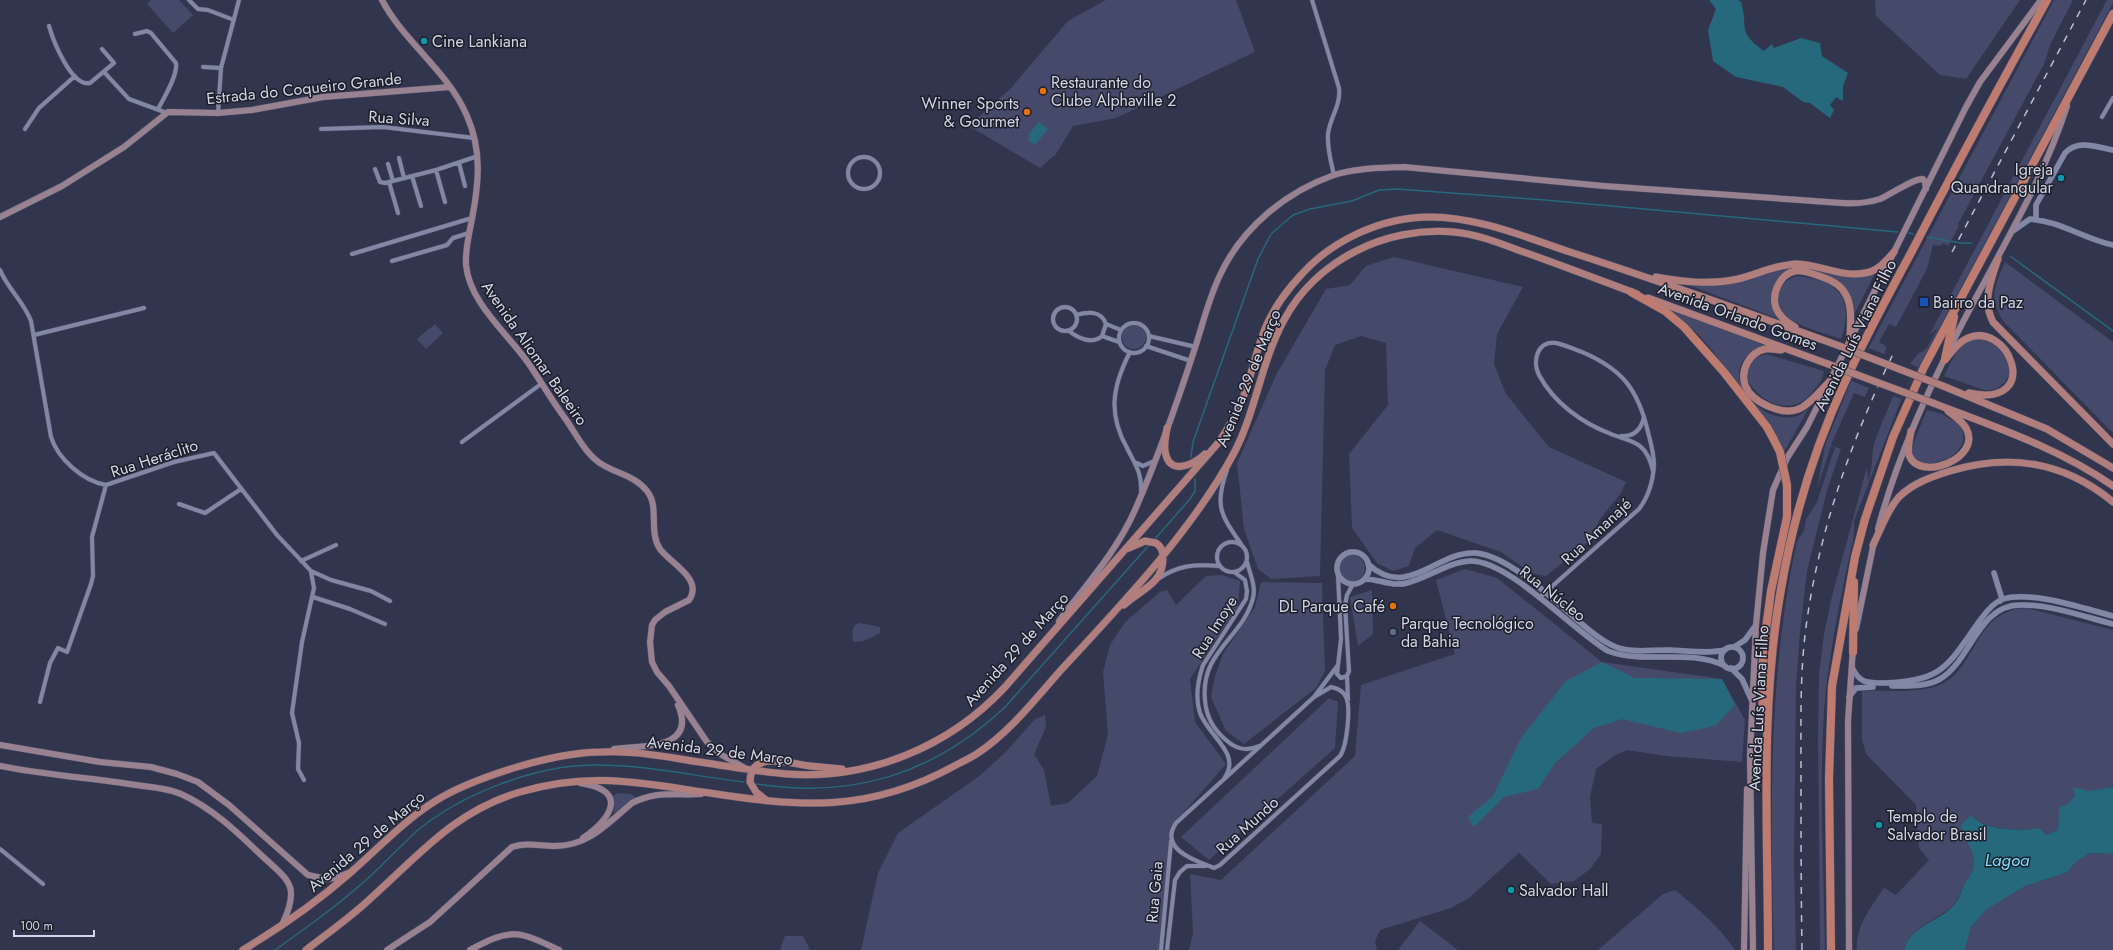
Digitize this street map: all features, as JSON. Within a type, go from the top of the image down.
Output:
[{"type":"highway","name":"Avenida Luís Viana Filho","points":[[1768,950],[1767,765],[1772,653],[1780,594],[1796,520],[1809,477],[1834,407],[1849,373],[1924,227],[2047,0]]},
{"type":"highway","points":[[1831,950],[1829,724],[1836,658],[1854,557],[1867,511],[1893,437],[1921,374],[2113,14]]},
{"type":"highway","points":[[1631,292],[1665,311],[1684,327],[1767,427],[1780,452],[1787,485],[1787,517],[1772,585],[1763,651],[1762,697],[1767,765]]},
{"type":"highway","points":[[1944,361],[1956,307]]},
{"type":"highway","points":[[1853,652],[1854,557]]},
{"type":"main road","name":"Avenida Aliomar Baleeiro","points":[[382,0],[394,19],[450,87],[468,116],[478,156],[479,171],[472,218],[468,233],[466,264],[468,277],[475,293],[531,367],[586,449],[603,465],[635,480],[648,492],[653,506],[653,533],[656,542],[665,555],[691,580],[693,591],[689,600],[660,616],[652,625],[650,642],[652,662],[678,705],[682,715],[681,725],[675,737],[664,743],[656,745],[600,752]]},
{"type":"main road","name":"Avenida Luís Viana Filho","points":[[1744,950],[1745,803],[1753,710],[1756,625],[1763,553],[1773,490],[1778,476],[1807,427],[1909,225],[1953,130],[1980,82],[2041,0]]},
{"type":"main road","name":"Estrada do Coqueiro Grande","points":[[0,217],[62,186],[124,148],[160,117],[167,113],[218,113],[267,108],[323,97],[450,87]]},
{"type":"main road","points":[[1850,950],[1849,698],[1853,652],[1873,545],[1892,482],[1912,431],[1944,361],[2009,239],[2050,154],[2072,90]]},
{"type":"main road","points":[[1043,642],[1112,551],[1135,509],[1168,428],[1221,273],[1239,244],[1254,225],[1286,199],[1334,175],[1378,168],[1404,167],[1604,186],[1842,204],[1859,204],[1878,199],[1917,179],[1923,179],[1926,189]]},
{"type":"main road","name":"Avenida Orlando Gomes","points":[[1428,217],[1452,218],[1500,229],[1638,274],[1807,334],[1952,389],[2047,430],[2113,468]]},
{"type":"main road","name":"Avenida 29 de Março","points":[[243,950],[282,926],[316,902],[414,816],[454,791],[519,767],[567,756],[600,752],[639,753],[754,770],[800,774],[858,770],[908,755],[957,730],[991,702],[1121,553],[1198,468],[1219,442],[1240,404],[1268,322],[1280,300],[1302,274],[1335,246],[1365,230],[1394,222],[1428,217]]},
{"type":"main road","name":"Avenida Orlando Gomes","points":[[1387,238],[1405,234],[1454,232],[1477,236],[1533,255],[1945,408],[2038,445],[2081,466],[2113,486]]},
{"type":"main road","name":"Avenida 29 de Março","points":[[306,950],[347,918],[432,841],[465,816],[488,803],[512,794],[568,782],[606,779],[768,801],[824,804],[861,801],[911,787],[938,775],[978,753],[1014,721],[1094,634],[1163,552],[1212,490],[1233,453],[1249,420],[1276,336],[1294,303],[1319,276],[1332,265],[1365,246],[1387,238]]},
{"type":"main road","points":[[1638,274],[1691,283],[1709,283],[1739,279],[1769,268],[1797,264],[1859,274],[1872,272],[1882,265],[1895,251]]},
{"type":"main road","points":[[1998,259],[1989,285],[1987,299],[1988,311],[1993,322],[2113,444]]},
{"type":"main road","points":[[1807,334],[1790,325],[1776,309],[1775,291],[1785,276],[1793,272],[1811,273],[1825,278],[1842,289],[1849,302],[1850,341]]},
{"type":"main road","points":[[1944,361],[1964,340],[1980,336],[1987,337],[1996,342],[2007,353],[2013,364],[2010,383],[1996,395],[1980,395],[1952,389]]},
{"type":"main road","points":[[1803,355],[1774,349],[1759,351],[1749,360],[1743,377],[1750,393],[1777,409],[1793,411],[1807,404],[1830,381]]},
{"type":"main road","points":[[1912,431],[1908,451],[1917,465],[1929,467],[1960,456],[1965,451],[1968,443],[1967,430],[1960,421],[1945,408]]},
{"type":"main road","points":[[1168,428],[1165,450],[1168,460],[1176,466],[1190,465],[1219,442]]},
{"type":"main road","points":[[1873,545],[1888,512],[1898,498],[1909,488],[1922,481],[1968,466],[2005,461],[2047,467],[2087,484],[2113,502]]},
{"type":"main road","points":[[1094,634],[1128,602],[1156,580],[1163,567],[1163,552],[1156,542],[1150,540],[1140,542],[1121,553]]},
{"type":"main road","name":"Avenida Aliomar Baleeiro","points":[[661,678],[669,686],[707,742],[720,754],[745,768]]},
{"type":"main road","points":[[0,745],[100,762],[151,767],[177,774],[198,782],[229,805],[308,875],[329,879],[352,872]]},
{"type":"main road","name":"Avenida Luís Viana Filho","points":[[1750,756],[1752,950]]},
{"type":"main road","points":[[768,801],[752,788],[750,778],[754,770],[764,762],[778,760],[811,766],[858,770]]},
{"type":"main road","points":[[0,766],[101,779],[179,793],[206,807],[224,820],[284,877],[292,890],[291,905],[282,926]]},
{"type":"main road","points":[[568,782],[590,785],[602,790],[611,802],[609,815],[599,826],[571,844]]},
{"type":"main road","points":[[387,950],[430,922],[499,857],[512,847],[525,844],[545,846],[571,844],[591,837],[632,803],[659,793],[687,795],[708,793]]},
{"type":"main road","points":[[470,950],[494,938],[511,933],[524,934],[558,950]]},
{"type":"street","points":[[189,0],[198,9],[208,10],[234,20]]},
{"type":"street","points":[[218,113],[221,68],[239,0]]},
{"type":"street","points":[[1312,0],[1339,88],[1339,103],[1328,133],[1329,155],[1334,175]]},
{"type":"street","points":[[49,26],[60,56],[75,76],[87,84],[114,63],[102,49]]},
{"type":"street","points":[[135,34],[147,31],[152,33],[173,59],[176,67],[158,109],[160,117]]},
{"type":"street","points":[[203,67],[221,68]]},
{"type":"street","points":[[104,72],[129,99],[167,113]]},
{"type":"street","points":[[25,129],[39,108],[75,76]]},
{"type":"street","points":[[2102,117],[2113,98]]},
{"type":"street","name":"Rua Silva","points":[[321,128],[383,127],[474,138]]},
{"type":"street","points":[[2013,231],[2033,219],[2036,205],[2065,153],[2070,147],[2088,145],[2113,150]]},
{"type":"street","points":[[375,169],[380,182],[391,182],[436,170],[478,156]]},
{"type":"street","points":[[399,158],[404,178]]},
{"type":"street","points":[[860,158],[869,159],[878,168],[879,177],[874,186],[864,189],[854,186],[848,178],[849,168],[855,160],[860,158]]},
{"type":"street","points":[[459,163],[465,186]]},
{"type":"street","points":[[388,164],[398,213]]},
{"type":"street","points":[[436,170],[444,202]]},
{"type":"street","points":[[412,176],[421,206]]},
{"type":"street","points":[[2023,210],[2033,219],[2069,228],[2113,246]]},
{"type":"street","points":[[352,254],[472,218]]},
{"type":"street","points":[[392,261],[447,245],[453,238],[468,233]]},
{"type":"street","name":"Rua Heráclito","points":[[0,270],[6,283],[28,314],[34,335],[53,444],[59,454],[76,470],[98,484],[106,485],[153,468],[211,452],[217,454],[241,489],[277,535],[311,571],[327,579],[371,591],[390,601]]},
{"type":"street","points":[[34,335],[144,308]]},
{"type":"street","points":[[1060,308],[1068,308],[1076,315],[1095,313],[1104,318],[1106,324],[1102,336],[1095,340],[1089,340],[1076,336],[1069,331],[1063,331],[1056,328],[1053,321],[1055,314],[1060,308]]},
{"type":"street","points":[[1069,331],[1075,326],[1076,315]]},
{"type":"street","points":[[1102,336],[1119,342],[1125,350],[1130,352],[1139,352],[1146,346],[1149,336],[1145,328],[1137,323],[1128,324],[1121,330],[1119,342]]},
{"type":"street","points":[[1106,324],[1121,330]]},
{"type":"street","points":[[1149,336],[1196,347]]},
{"type":"street","name":"Rua Amanajé","points":[[1539,598],[1639,509],[1648,494],[1654,471],[1653,453],[1644,415],[1633,391],[1625,379],[1607,364],[1579,351],[1555,343],[1546,345],[1541,349],[1536,357],[1536,366],[1540,376],[1550,391],[1578,417],[1612,435],[1633,442],[1642,447],[1648,456],[1654,471]]},
{"type":"street","points":[[1146,346],[1191,361]]},
{"type":"street","points":[[1130,352],[1120,376],[1113,409],[1120,436],[1135,461],[1140,474],[1142,492]]},
{"type":"street","points":[[462,442],[541,384]]},
{"type":"street","name":"Rua Amanajé","points":[[1612,435],[1626,436],[1633,434],[1641,426],[1644,415]]},
{"type":"street","points":[[1156,580],[1177,568],[1187,565],[1219,566],[1225,571],[1234,572],[1242,569],[1247,562],[1247,552],[1229,529],[1221,507],[1220,494],[1233,453]]},
{"type":"street","points":[[1135,461],[1143,466],[1154,461]]},
{"type":"street","points":[[40,702],[46,673],[53,655],[58,648],[67,652],[93,576],[92,537],[106,485]]},
{"type":"street","points":[[179,504],[205,513],[241,489]]},
{"type":"street","points":[[1219,566],[1217,554],[1222,545],[1231,542],[1241,544]]},
{"type":"street","points":[[301,561],[336,545]]},
{"type":"street","points":[[1338,575],[1344,582],[1353,584],[1365,579],[1369,570],[1368,564],[1362,554],[1348,552],[1337,562],[1341,639],[1338,676],[1341,678],[1347,676]]},
{"type":"street","name":"Rua Núcleo","points":[[1368,564],[1384,575],[1397,578],[1415,574],[1460,555],[1475,553],[1484,555],[1506,563],[1594,633],[1617,648],[1630,650],[1711,652],[1724,650]]},
{"type":"street","name":"Rua Imoye","points":[[1247,562],[1254,589],[1252,602],[1212,662],[1205,682],[1205,698],[1210,721],[1220,736],[1229,743],[1244,750],[1261,745]]},
{"type":"street","name":"Rua Núcleo","points":[[1365,579],[1399,585],[1414,581],[1461,562],[1483,562],[1504,571],[1599,646],[1612,653],[1625,656],[1704,658],[1725,666]]},
{"type":"street","points":[[304,780],[298,769],[299,743],[292,713],[302,642],[313,597],[314,582],[311,571]]},
{"type":"street","name":"Rua Imoye","points":[[1221,783],[1229,771],[1230,761],[1225,750],[1205,724],[1198,707],[1198,688],[1203,665],[1246,599],[1247,591],[1245,580],[1234,572]]},
{"type":"street","points":[[1994,573],[2002,599]]},
{"type":"street","name":"Rua Mundo","points":[[1172,836],[1174,845],[1179,852],[1214,868],[1228,860],[1340,756],[1344,748],[1348,702],[1346,599],[1353,584]]},
{"type":"street","points":[[1852,666],[1857,677],[1867,683],[1909,682],[1929,678],[1948,664],[1984,615],[2002,599],[2020,596],[2030,597],[2113,616]]},
{"type":"street","points":[[313,597],[343,606],[385,624]]},
{"type":"street","points":[[2002,599],[1998,604],[2004,608]]},
{"type":"street","points":[[1849,698],[1854,690],[1859,687],[1921,685],[1939,680],[1953,668],[1991,616],[2004,608],[2020,604],[2040,606],[2113,624]]},
{"type":"street","points":[[1753,710],[1746,685],[1731,668],[1725,666],[1721,660],[1724,650],[1734,647],[1745,640],[1756,625]]},
{"type":"street","points":[[1731,668],[1740,664],[1743,657],[1740,651],[1734,647]]},
{"type":"street","points":[[1172,836],[1176,824],[1314,697],[1338,665]]},
{"type":"street","points":[[1314,697],[1331,687],[1344,693],[1348,702]]},
{"type":"street","name":"Rua Gaia","points":[[1161,950],[1172,836]]},
{"type":"street","points":[[0,849],[43,884]]},
{"type":"street","name":"Rua Gaia","points":[[1167,950],[1174,887],[1177,875],[1184,868],[1192,865],[1214,868]]},
{"type":"shaded area","points":[[151,0],[179,0],[193,15],[173,33],[147,4]]},
{"type":"shaded area","points":[[1106,0],[1236,0],[1255,52],[1116,118],[1073,126],[1056,154],[1040,168],[969,126],[1011,88],[1068,21]]},
{"type":"shaded area","points":[[1875,0],[2020,0],[1966,79],[1940,75],[1876,16]]},
{"type":"shaded area","points":[[2054,0],[2073,0],[2050,45],[2044,64],[1958,224],[1959,226],[1948,246],[1943,243],[1941,246],[1933,245],[1927,269],[1896,327],[1889,324],[1879,342],[1886,346],[1884,354],[1868,348]]},
{"type":"shaded area","points":[[2107,0],[2113,0],[2113,3],[1901,400],[1854,521],[1854,536],[1836,623],[1824,711],[1822,801],[1825,950],[1820,950],[1818,736],[1819,674],[1824,634],[1832,596],[1867,467],[1868,481],[1871,472],[1874,444],[1893,396],[1901,399],[1918,367],[1910,364],[1917,355],[1927,348],[1938,328],[1930,334]]},
{"type":"shaded area","points":[[1394,257],[1523,287],[1497,334],[1494,364],[1506,394],[1549,447],[1626,482],[1621,493],[1600,519],[1592,539],[1546,576],[1531,573],[1501,552],[1437,530],[1415,548],[1409,566],[1393,571],[1377,563],[1352,528],[1349,454],[1388,405],[1386,343],[1361,336],[1335,345],[1325,370],[1320,576],[1271,579],[1258,569],[1244,529],[1237,463],[1277,373],[1326,289],[1350,285],[1366,266]]},
{"type":"shaded area","points":[[2005,262],[2113,342],[2113,433],[2003,321],[1996,305],[1995,292],[1998,278]]},
{"type":"shaded area","points":[[1795,267],[1875,273],[1854,315],[1843,286],[1797,269],[1776,284],[1779,319],[1686,284]]},
{"type":"shaded area","points":[[1797,276],[1823,282],[1833,287],[1840,294],[1844,302],[1846,312],[1845,325],[1841,339],[1799,324],[1781,311],[1777,302],[1779,292],[1786,282]]},
{"type":"shaded area","points":[[1668,309],[1767,346],[1749,355],[1740,367],[1740,380],[1745,393],[1755,404],[1768,413],[1782,417],[1796,416],[1809,408],[1784,452],[1772,429],[1712,350],[1699,335]]},
{"type":"shaded area","points":[[435,324],[443,333],[426,349],[417,339]]},
{"type":"shaded area","points":[[1134,325],[1139,326],[1145,332],[1145,342],[1139,348],[1134,349],[1129,348],[1123,342],[1122,337],[1123,332],[1129,326]]},
{"type":"shaded area","points":[[1977,338],[1996,344],[2010,363],[2010,374],[2004,383],[1996,389],[1984,390],[1944,376],[1953,358],[1961,348],[1971,340]]},
{"type":"shaded area","points":[[1766,354],[1824,371],[1822,379],[1806,399],[1797,404],[1788,406],[1770,402],[1761,396],[1747,380],[1749,366],[1753,360]]},
{"type":"shaded area","points":[[1862,360],[1852,381],[1869,388],[1865,397],[1854,393],[1831,445],[1841,449],[1828,487],[1807,571],[1796,686],[1794,864],[1796,950],[1774,950],[1772,847],[1773,744],[1781,642],[1788,591],[1797,541],[1804,531],[1806,519],[1817,502],[1835,447],[1831,446],[1817,489],[1825,445],[1851,381]]},
{"type":"shaded area","points":[[1927,410],[1942,414],[1960,425],[1963,437],[1960,447],[1954,454],[1946,459],[1928,463],[1920,462],[1914,457],[1911,449]]},
{"type":"shaded area","points":[[1352,555],[1361,559],[1365,568],[1361,577],[1352,581],[1343,577],[1339,568],[1343,559]]},
{"type":"shaded area","points":[[1465,569],[1497,578],[1602,662],[1722,679],[1745,720],[1742,762],[1667,756],[1627,750],[1614,756],[1596,769],[1590,797],[1592,823],[1602,824],[1601,854],[1590,869],[1574,881],[1551,884],[1519,853],[1469,898],[1451,908],[1380,930],[1375,941],[1377,950],[1189,950],[1193,933],[1190,874],[1221,880],[1355,756],[1361,685],[1455,654],[1436,580]]},
{"type":"shaded area","points":[[1222,575],[1240,581],[1238,606],[1190,679],[1195,722],[1226,764],[1170,828],[1162,950],[861,950],[878,873],[898,833],[978,777],[1006,752],[1034,720],[1045,715],[1046,727],[1034,754],[1044,770],[1051,806],[1068,803],[1097,776],[1108,734],[1103,672],[1110,645],[1125,622],[1160,592],[1167,590],[1176,605],[1206,576]]},
{"type":"shaded area","points":[[1261,582],[1322,583],[1325,671],[1316,688],[1244,744],[1226,731],[1211,697],[1215,676],[1223,654],[1255,607]]},
{"type":"shaded area","points":[[1372,590],[1373,634],[1358,646],[1350,597]]},
{"type":"shaded area","points":[[2026,608],[2113,630],[2113,787],[2075,795],[2059,817],[2058,830],[2047,835],[2039,828],[2006,829],[1988,825],[1975,818],[1962,831],[1968,841],[1974,857],[1974,869],[1953,906],[1917,930],[1907,942],[1904,950],[1857,950],[1859,932],[1865,917],[1884,888],[1896,895],[1929,860],[1919,848],[1916,805],[1866,754],[1862,739],[1862,691],[1904,691],[1926,689],[1944,683],[1955,674],[1964,663],[1979,639],[1996,618],[2009,611]]},
{"type":"shaded area","points":[[860,623],[880,627],[880,633],[864,641],[853,642],[852,631],[855,625]]},
{"type":"shaded area","points":[[1329,698],[1338,702],[1335,748],[1209,860],[1181,837]]},
{"type":"shaded area","points":[[618,793],[631,794],[636,797],[614,814],[612,796]]},
{"type":"shaded area","points":[[2090,853],[2113,854],[2113,950],[1965,950],[1971,927],[1986,910],[2025,886],[2066,873],[2077,861]]},
{"type":"shaded area","points":[[1675,890],[1715,925],[1735,950],[1598,950],[1663,894]]},
{"type":"shaded area","points":[[1420,921],[1458,950],[1398,950]]},
{"type":"shaded area","points":[[785,936],[803,936],[810,950],[780,950]]},
{"type":"water","points":[[1709,0],[1738,0],[1741,2],[1747,34],[1755,44],[1764,51],[1772,44],[1774,48],[1801,38],[1820,43],[1822,56],[1848,73],[1843,86],[1843,101],[1836,97],[1830,105],[1834,110],[1830,118],[1810,103],[1803,102],[1783,87],[1736,77],[1713,61],[1708,30],[1716,9]]},
{"type":"water","points":[[1039,122],[1048,129],[1035,145],[1028,139],[1030,136],[1028,135]]},
{"type":"water","points":[[1602,662],[1635,678],[1722,679],[1735,705],[1715,726],[1681,733],[1622,719],[1594,728],[1555,763],[1538,789],[1504,797],[1474,827],[1468,817],[1493,796],[1521,738],[1566,681]]},
{"type":"water","name":"Lagoa","points":[[2073,787],[2089,791],[2113,787],[2113,854],[2090,853],[2077,861],[2066,873],[2025,886],[1986,910],[1971,927],[1965,950],[1904,950],[1912,935],[1949,910],[1955,904],[1972,872],[1974,858],[1961,825],[1970,816],[1984,824],[1997,828],[2019,830],[2039,828],[2047,835],[2058,830],[2059,808],[2069,803],[2075,795]]},
{"type":"waterway","points":[[1191,457],[1193,442],[1258,259],[1271,234],[1293,215],[1310,209],[1352,201],[1379,190],[1397,189],[1545,200],[1898,232]]},
{"type":"waterway","points":[[1909,233],[1913,234]]},
{"type":"waterway","points":[[1927,237],[1961,243],[1972,243]]},
{"type":"waterway","points":[[2010,256],[2113,331]]},
{"type":"waterway","points":[[1154,540],[1190,499],[1195,491],[1195,479]]},
{"type":"waterway","points":[[757,784],[792,788],[826,788],[859,784],[890,776],[920,765],[949,750],[977,731],[1004,708],[1150,544]]},
{"type":"waterway","points":[[275,950],[344,899],[373,874],[418,830],[456,805],[500,784],[546,771],[591,765],[648,768],[744,782]]},
{"type":"railway","points":[[1952,252],[2086,0]]},
{"type":"railway","points":[[1802,950],[1801,701],[1805,635],[1818,561],[1838,489],[1864,418],[1895,350]]},
{"type":"place","name":"Cine Lankiana","points":[[424,41]]},
{"type":"place","name":"Restaurante do Clube Alphaville 2","points":[[1043,91]]},
{"type":"place","name":"Winner Sports & Gourmet","points":[[1027,112]]},
{"type":"place","name":"Igreja Quandrangular","points":[[2061,178]]},
{"type":"place","name":"Bairro da Paz","points":[[1924,302]]},
{"type":"place","name":"DL Parque Café","points":[[1393,606]]},
{"type":"place","name":"Parque Tecnológico da Bahia","points":[[1393,632]]},
{"type":"place","name":"Templo de Salvador Brasil","points":[[1879,825]]},
{"type":"place","name":"Salvador Hall","points":[[1511,890]]}]
